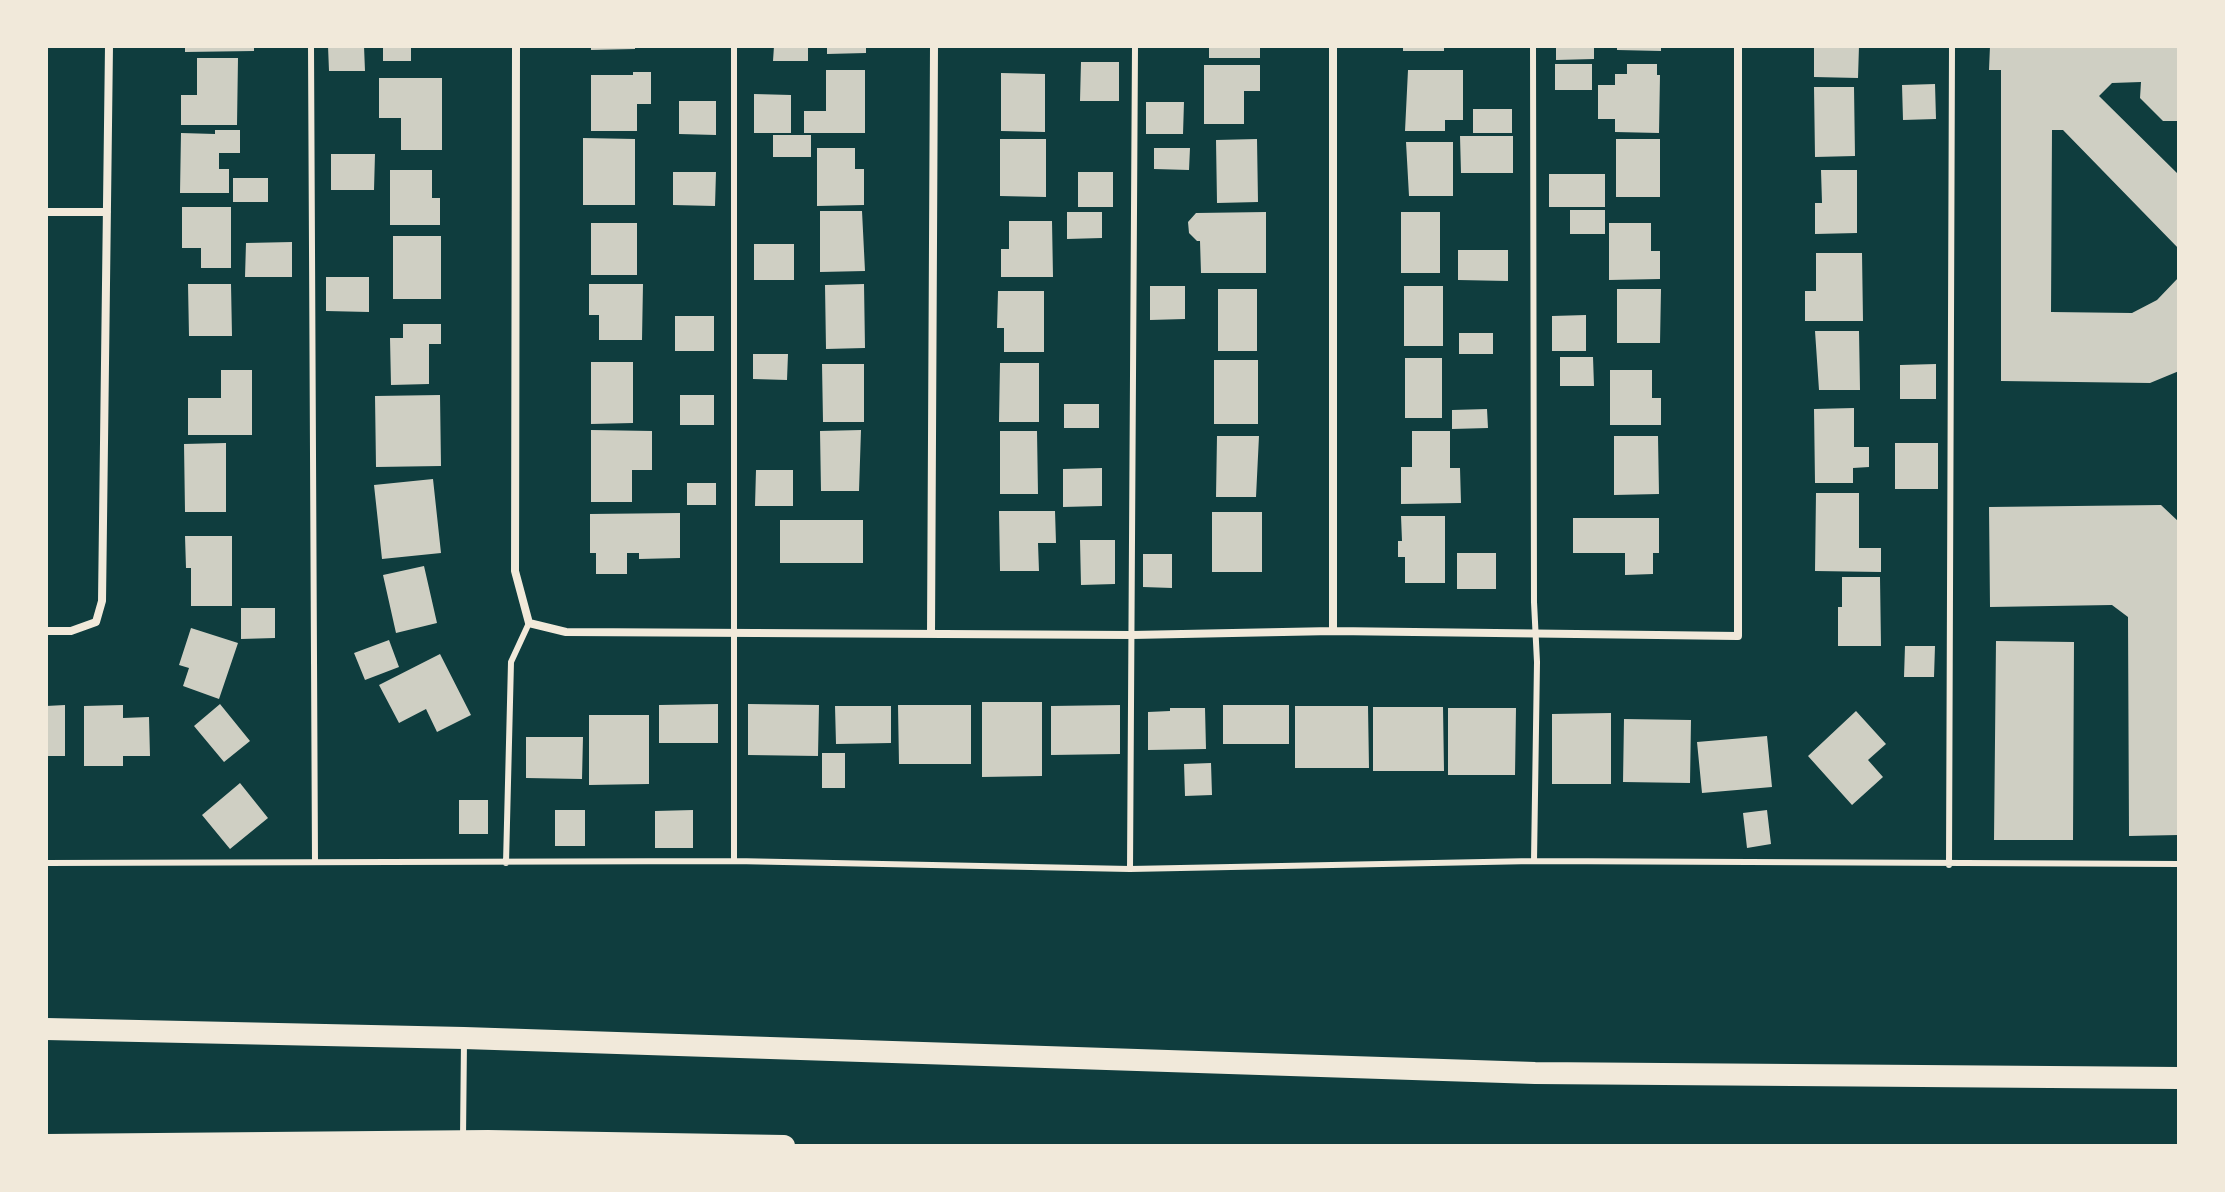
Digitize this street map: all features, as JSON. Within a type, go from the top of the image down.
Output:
[{"type":"highway","points":[[46,1029],[464,1038],[1535,1073],[2179,1078]]},
{"type":"highway","points":[[46,1145],[463,1141],[784,1146]]},
{"type":"street","points":[[46,631],[71,631],[96,622],[102,601],[109,46]]},
{"type":"street","points":[[516,46],[515,571],[529,623],[566,632],[733,634],[1132,635],[1333,631],[1738,636],[1738,46]]},
{"type":"street","points":[[931,634],[934,46]]},
{"type":"street","points":[[1333,46],[1333,631]]},
{"type":"street","points":[[46,212],[107,212]]},
{"type":"lane","points":[[311,46],[315,861]]},
{"type":"lane","points":[[734,46],[734,861]]},
{"type":"lane","points":[[1130,869],[1135,46]]},
{"type":"lane","points":[[1533,46],[1534,861]]},
{"type":"lane","points":[[1949,865],[1952,46]]},
{"type":"lane","points":[[506,863],[511,662],[529,623]]},
{"type":"lane","points":[[46,863],[734,861],[1130,869],[1534,861],[2179,864]]},
{"type":"lane","points":[[463,1141],[464,1038]]},
{"type":"building","points":[[185,46],[254,46],[254,51],[185,52]]},
{"type":"building","points":[[328,46],[364,46],[365,71],[329,71]]},
{"type":"building","points":[[383,46],[411,46],[411,61],[383,61]]},
{"type":"building","points":[[591,46],[635,46],[635,49],[591,50]]},
{"type":"building","points":[[774,46],[808,46],[808,61],[773,61]]},
{"type":"building","points":[[827,46],[866,46],[866,53],[827,54]]},
{"type":"building","points":[[1209,46],[1260,46],[1260,58],[1209,58]]},
{"type":"building","points":[[1403,46],[1444,46],[1444,51],[1403,51]]},
{"type":"building","points":[[1556,46],[1594,46],[1594,59],[1556,60]]},
{"type":"building","points":[[1617,46],[1661,46],[1661,51],[1617,50]]},
{"type":"building","points":[[1814,46],[1859,46],[1858,78],[1814,77]]},
{"type":"building","points":[[1990,46],[2179,46],[2179,121],[2163,121],[2140,98],[2141,82],[2112,83],[2099,96],[2179,175],[2179,249],[2063,130],[2052,130],[2051,312],[2132,313],[2157,300],[2179,277],[2179,371],[2150,383],[2001,381],[2001,70],[1989,70]]},
{"type":"building","points":[[197,58],[238,58],[237,125],[181,125],[181,95],[197,95]]},
{"type":"building","points":[[1081,62],[1119,62],[1119,101],[1080,101]]},
{"type":"building","points":[[1555,64],[1592,64],[1592,90],[1555,90]]},
{"type":"building","points":[[1627,64],[1657,64],[1657,75],[1660,75],[1659,133],[1615,132],[1615,119],[1598,119],[1598,85],[1615,85],[1615,74],[1627,74]]},
{"type":"building","points":[[1204,65],[1260,65],[1260,91],[1244,91],[1244,124],[1204,124]]},
{"type":"building","points":[[826,70],[865,70],[865,133],[804,133],[804,111],[826,111]]},
{"type":"building","points":[[1408,70],[1463,70],[1463,120],[1445,120],[1445,131],[1405,131]]},
{"type":"building","points":[[633,72],[651,72],[651,104],[637,104],[637,131],[591,131],[591,75],[633,75]]},
{"type":"building","points":[[1001,73],[1045,74],[1045,132],[1001,131]]},
{"type":"building","points":[[379,78],[442,78],[442,150],[401,150],[401,118],[379,118]]},
{"type":"building","points":[[1935,84],[1936,119],[1903,120],[1902,85]]},
{"type":"building","points":[[1814,87],[1854,87],[1855,156],[1815,157]]},
{"type":"building","points":[[754,94],[791,95],[791,133],[754,133]]},
{"type":"building","points":[[679,101],[716,101],[716,135],[679,134]]},
{"type":"building","points":[[1146,102],[1184,102],[1183,134],[1146,134]]},
{"type":"building","points":[[1473,109],[1512,109],[1512,133],[1473,133]]},
{"type":"building","points":[[215,130],[240,130],[240,153],[219,153],[219,169],[229,169],[229,193],[180,193],[181,133],[215,134]]},
{"type":"building","points":[[773,135],[811,135],[811,157],[773,157]]},
{"type":"building","points":[[1460,136],[1513,136],[1513,173],[1461,173]]},
{"type":"building","points":[[583,138],[635,139],[635,205],[583,205]]},
{"type":"building","points":[[1000,139],[1046,139],[1046,197],[1000,196]]},
{"type":"building","points":[[1257,139],[1258,202],[1217,203],[1216,140]]},
{"type":"building","points":[[1616,139],[1660,139],[1660,197],[1616,197]]},
{"type":"building","points":[[1406,142],[1453,142],[1453,196],[1409,196]]},
{"type":"building","points":[[817,148],[855,148],[855,169],[864,169],[864,205],[817,206]]},
{"type":"building","points":[[1154,148],[1190,148],[1189,170],[1154,169]]},
{"type":"building","points":[[331,154],[375,154],[374,190],[331,190]]},
{"type":"building","points":[[390,170],[432,170],[432,198],[440,198],[440,225],[390,225]]},
{"type":"building","points":[[1821,170],[1857,170],[1857,233],[1815,234],[1815,203],[1822,203]]},
{"type":"building","points":[[673,172],[716,172],[715,206],[673,205]]},
{"type":"building","points":[[1078,172],[1113,172],[1113,207],[1078,207]]},
{"type":"building","points":[[1549,174],[1605,174],[1605,207],[1549,207]]},
{"type":"building","points":[[233,178],[268,178],[268,202],[233,202]]},
{"type":"building","points":[[182,207],[231,207],[231,268],[201,268],[201,248],[182,248]]},
{"type":"building","points":[[1570,210],[1605,210],[1605,234],[1570,234]]},
{"type":"building","points":[[820,211],[862,211],[865,271],[820,272]]},
{"type":"building","points":[[1067,212],[1102,212],[1102,238],[1067,239]]},
{"type":"building","points":[[1266,212],[1266,273],[1201,273],[1200,241],[1189,233],[1188,222],[1196,213]]},
{"type":"building","points":[[1401,212],[1440,212],[1440,273],[1401,273]]},
{"type":"building","points":[[1009,221],[1052,221],[1053,277],[1001,277],[1001,249],[1009,249]]},
{"type":"building","points":[[591,223],[637,223],[637,275],[591,275]]},
{"type":"building","points":[[1609,223],[1651,223],[1651,251],[1660,251],[1660,279],[1609,280]]},
{"type":"building","points":[[393,236],[441,236],[441,299],[393,299]]},
{"type":"building","points":[[292,242],[292,277],[245,277],[246,243]]},
{"type":"building","points":[[754,244],[794,244],[794,280],[754,280]]},
{"type":"building","points":[[1458,250],[1508,250],[1508,281],[1458,280]]},
{"type":"building","points":[[1816,253],[1862,253],[1863,321],[1805,321],[1805,291],[1816,291]]},
{"type":"building","points":[[326,277],[369,277],[369,312],[326,311]]},
{"type":"building","points":[[188,284],[231,284],[232,336],[189,336]]},
{"type":"building","points":[[589,284],[643,284],[642,340],[599,340],[599,315],[589,315]]},
{"type":"building","points":[[864,284],[865,348],[826,349],[825,285]]},
{"type":"building","points":[[1150,286],[1185,286],[1185,319],[1150,320]]},
{"type":"building","points":[[1404,286],[1443,286],[1443,346],[1404,346]]},
{"type":"building","points":[[1218,289],[1257,289],[1257,351],[1218,351]]},
{"type":"building","points":[[1617,289],[1661,289],[1660,343],[1617,343]]},
{"type":"building","points":[[998,291],[1044,291],[1044,352],[1004,352],[1004,328],[997,328]]},
{"type":"building","points":[[1586,315],[1586,351],[1552,351],[1552,316]]},
{"type":"building","points":[[675,316],[714,316],[714,351],[675,351]]},
{"type":"building","points":[[403,324],[441,324],[441,344],[429,344],[429,384],[391,385],[390,338],[403,338]]},
{"type":"building","points":[[1815,331],[1859,331],[1860,390],[1819,390]]},
{"type":"building","points":[[1459,333],[1493,333],[1493,354],[1459,354]]},
{"type":"building","points":[[753,354],[788,354],[787,380],[753,379]]},
{"type":"building","points":[[1560,357],[1593,357],[1594,386],[1560,386]]},
{"type":"building","points":[[1405,358],[1442,358],[1442,418],[1405,418]]},
{"type":"building","points":[[1214,360],[1258,360],[1258,424],[1214,424]]},
{"type":"building","points":[[591,362],[633,362],[633,423],[591,424]]},
{"type":"building","points":[[1000,363],[1039,363],[1039,422],[999,422]]},
{"type":"building","points":[[822,364],[864,364],[864,422],[823,422]]},
{"type":"building","points":[[1936,364],[1936,399],[1900,399],[1900,365]]},
{"type":"building","points":[[221,370],[252,370],[252,435],[188,435],[188,398],[221,398]]},
{"type":"building","points":[[1610,370],[1652,370],[1652,398],[1661,398],[1661,425],[1610,425]]},
{"type":"building","points":[[440,395],[441,466],[376,467],[375,396]]},
{"type":"building","points":[[680,395],[714,395],[714,425],[680,425]]},
{"type":"building","points":[[1064,404],[1099,404],[1099,428],[1064,428]]},
{"type":"building","points":[[1854,408],[1854,447],[1869,447],[1869,467],[1853,468],[1853,483],[1815,483],[1814,409]]},
{"type":"building","points":[[1487,409],[1488,428],[1452,429],[1452,410]]},
{"type":"building","points":[[591,430],[652,431],[652,470],[632,470],[632,502],[591,502]]},
{"type":"building","points":[[861,430],[859,491],[821,491],[820,431]]},
{"type":"building","points":[[1000,431],[1037,431],[1038,494],[1000,494]]},
{"type":"building","points":[[1412,431],[1450,431],[1450,468],[1460,468],[1461,503],[1401,504],[1401,467],[1412,467]]},
{"type":"building","points":[[1217,436],[1259,436],[1256,497],[1216,497]]},
{"type":"building","points":[[1614,436],[1658,436],[1659,494],[1614,495]]},
{"type":"building","points":[[226,443],[226,512],[185,512],[184,444]]},
{"type":"building","points":[[1895,443],[1938,443],[1938,489],[1895,489]]},
{"type":"building","points":[[1102,468],[1102,506],[1063,507],[1063,469]]},
{"type":"building","points":[[756,470],[793,470],[793,506],[755,506]]},
{"type":"building","points":[[433,479],[441,553],[382,559],[374,485]]},
{"type":"building","points":[[687,483],[716,483],[716,505],[687,505]]},
{"type":"building","points":[[1816,493],[1859,493],[1859,548],[1881,548],[1881,572],[1815,571]]},
{"type":"building","points":[[2161,505],[2179,522],[2179,835],[2129,836],[2128,617],[2112,605],[1990,607],[1989,507]]},
{"type":"building","points":[[999,511],[1055,511],[1056,543],[1038,543],[1039,571],[1000,571]]},
{"type":"building","points":[[1212,512],[1262,512],[1262,572],[1212,572]]},
{"type":"building","points":[[680,513],[680,558],[639,559],[639,553],[627,553],[627,574],[596,574],[596,553],[590,553],[590,514]]},
{"type":"building","points":[[1401,516],[1445,516],[1445,583],[1405,583],[1405,557],[1398,557],[1398,541],[1402,541]]},
{"type":"building","points":[[1573,518],[1659,518],[1659,553],[1653,553],[1653,574],[1625,575],[1625,553],[1573,553]]},
{"type":"building","points":[[780,520],[863,520],[863,563],[780,563]]},
{"type":"building","points":[[185,536],[232,536],[232,606],[191,606],[191,568],[186,568]]},
{"type":"building","points":[[1080,540],[1115,540],[1115,584],[1081,585]]},
{"type":"building","points":[[1457,553],[1496,553],[1496,589],[1457,589]]},
{"type":"building","points":[[1143,554],[1172,554],[1172,588],[1143,587]]},
{"type":"building","points":[[424,566],[437,623],[396,633],[383,575]]},
{"type":"building","points":[[1842,577],[1880,577],[1881,646],[1838,646]]},
{"type":"building","points":[[241,608],[275,608],[275,638],[241,639]]},
{"type":"building","points":[[191,628],[238,643],[219,699],[183,686],[189,668],[179,665]]},
{"type":"building","points":[[389,640],[399,667],[365,680],[354,653]]},
{"type":"building","points":[[1996,641],[2074,642],[2073,840],[1994,840]]},
{"type":"building","points":[[1905,646],[1935,646],[1934,677],[1904,677]]},
{"type":"building","points":[[440,654],[471,715],[437,732],[426,709],[399,723],[379,685]]},
{"type":"building","points":[[982,702],[1042,702],[1042,776],[982,777]]},
{"type":"building","points":[[220,704],[250,741],[224,762],[194,726]]},
{"type":"building","points":[[718,704],[718,743],[659,743],[659,705]]},
{"type":"building","points":[[748,704],[819,705],[818,756],[748,755]]},
{"type":"building","points":[[65,705],[65,756],[46,756],[46,706]]},
{"type":"building","points":[[123,705],[123,718],[149,717],[150,756],[123,756],[123,766],[84,766],[84,706]]},
{"type":"building","points":[[898,705],[971,705],[971,764],[899,764]]},
{"type":"building","points":[[1120,705],[1120,754],[1051,755],[1051,706]]},
{"type":"building","points":[[1223,705],[1289,705],[1289,744],[1223,744]]},
{"type":"building","points":[[835,706],[891,706],[891,743],[836,744]]},
{"type":"building","points":[[1295,706],[1368,706],[1369,768],[1295,768]]},
{"type":"building","points":[[1373,707],[1443,707],[1444,771],[1373,771]]},
{"type":"building","points":[[1170,708],[1205,708],[1206,749],[1148,750],[1148,712],[1170,711]]},
{"type":"building","points":[[1448,708],[1516,708],[1515,775],[1448,775]]},
{"type":"building","points":[[1856,711],[1886,744],[1868,760],[1883,777],[1852,805],[1808,756]]},
{"type":"building","points":[[1611,713],[1611,784],[1552,784],[1552,714]]},
{"type":"building","points":[[589,715],[649,715],[649,784],[589,785]]},
{"type":"building","points":[[1624,719],[1691,720],[1690,783],[1623,782]]},
{"type":"building","points":[[1767,736],[1772,787],[1702,793],[1697,742]]},
{"type":"building","points":[[526,737],[583,737],[582,779],[526,778]]},
{"type":"building","points":[[822,753],[845,753],[845,788],[822,788]]},
{"type":"building","points":[[1211,763],[1212,795],[1185,796],[1184,764]]},
{"type":"building","points":[[240,783],[268,818],[230,849],[202,815]]},
{"type":"building","points":[[459,800],[488,800],[488,834],[459,834]]},
{"type":"building","points":[[555,810],[585,810],[585,846],[555,846]]},
{"type":"building","points":[[693,810],[693,848],[655,848],[655,811]]},
{"type":"building","points":[[1767,810],[1771,844],[1747,848],[1743,813]]}]
